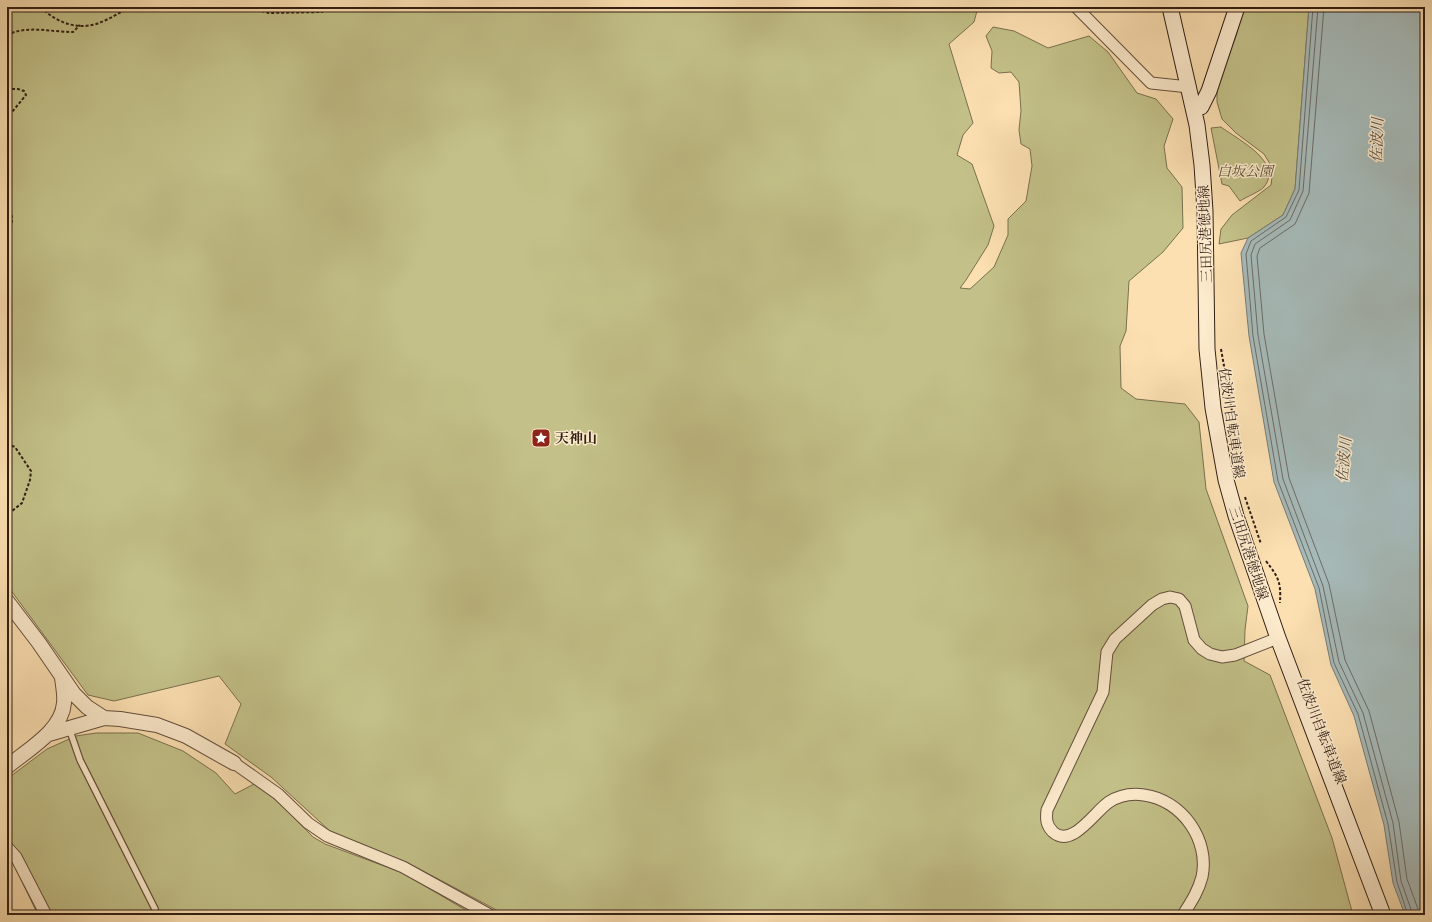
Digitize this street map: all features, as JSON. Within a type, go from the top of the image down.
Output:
[{"type":"main road","name":"三田尻港徳地線","points":[[1170,7],[1189,87],[1198,111],[1206,211],[1207,349],[1213,408],[1226,480],[1236,516],[1278,638],[1383,915]]},
{"type":"main road","points":[[1198,111],[1209,91],[1237,7]]},
{"type":"street","points":[[1076,7],[1151,83],[1189,87]]},
{"type":"street","points":[[1183,915],[1194,900],[1199,887],[1204,860],[1200,844],[1190,823],[1170,803],[1158,798],[1144,795],[1130,794],[1119,796],[1108,802],[1079,830],[1070,836],[1060,836],[1054,832],[1046,819],[1047,810],[1103,692],[1107,652],[1115,639],[1152,605],[1162,599],[1170,597],[1179,599],[1185,606],[1194,640],[1202,649],[1210,654],[1222,657],[1235,655],[1278,638]]},
{"type":"street","points":[[7,601],[39,643],[74,694],[87,707],[104,718]]},
{"type":"street","points":[[7,767],[49,734],[60,719],[64,703],[62,677]]},
{"type":"street","points":[[49,734],[104,718],[158,725],[186,736],[234,763],[278,794],[308,823],[327,836],[403,866],[490,915]]},
{"type":"street","points":[[7,847],[16,857],[46,915]]},
{"type":"lane","points":[[69,728],[80,760],[155,909]]},
{"type":"path","points":[[41,7],[48,15],[71,25],[96,24],[130,7]]},
{"type":"path","points":[[247,7],[269,13],[322,12],[328,7]]},
{"type":"path","points":[[7,35],[20,30],[73,32],[80,25]]},
{"type":"path","points":[[7,89],[18,89],[26,93],[24,98],[7,118]]},
{"type":"path","points":[[7,206],[11,211],[12,220],[7,233]]},
{"type":"path","points":[[7,212],[11,211]]},
{"type":"path","name":"佐波川自転車道線","points":[[1221,344],[1234,424],[1238,471]]},
{"type":"path","points":[[7,444],[15,447],[31,471],[30,480],[22,503],[7,515]]},
{"type":"path","name":"佐波川自転車道線","points":[[1243,491],[1261,545]]},
{"type":"path","points":[[1265,559],[1278,577],[1280,606]]},
{"type":"green space","points":[[7,7],[978,7],[974,22],[949,44],[973,123],[963,135],[957,155],[972,164],[994,226],[988,245],[960,288],[970,289],[994,267],[1008,235],[1008,219],[1026,201],[1032,166],[1030,149],[1021,144],[1019,130],[1021,111],[1019,82],[1011,72],[999,73],[991,68],[992,51],[986,36],[993,27],[1014,31],[1048,48],[1089,36],[1108,52],[1137,93],[1156,99],[1173,119],[1164,146],[1167,168],[1182,187],[1183,228],[1163,252],[1129,281],[1126,331],[1120,346],[1121,388],[1136,399],[1185,404],[1199,422],[1206,489],[1248,606],[1245,630],[1244,661],[1270,675],[1332,838],[1353,915],[506,915],[408,863],[331,832],[271,777],[225,744],[241,704],[219,676],[114,701],[88,695],[7,585]]},
{"type":"green space","points":[[1243,7],[1309,7],[1295,189],[1283,215],[1248,238],[1219,244],[1221,229],[1232,215],[1271,185],[1273,169],[1264,154],[1236,133],[1222,119],[1217,102],[1217,85],[1236,36]]},
{"type":"green space","name":"白坂公園","points":[[1221,127],[1256,152],[1268,169],[1269,178],[1264,187],[1240,201],[1229,186],[1222,184],[1211,128]]},
{"type":"green space","points":[[96,733],[138,733],[183,751],[216,773],[235,794],[254,784],[279,802],[313,837],[325,844],[403,873],[474,915],[38,915],[14,865],[7,857],[7,779],[47,749],[76,736]]},
{"type":"water","name":"佐波川","points":[[1309,7],[1425,7],[1425,915],[1405,915],[1393,883],[1384,825],[1354,716],[1331,665],[1315,589],[1274,482],[1249,336],[1241,253],[1248,238],[1283,215],[1295,189]]},
{"type":"place","name":"天神山","points":[[541,438]]}]
